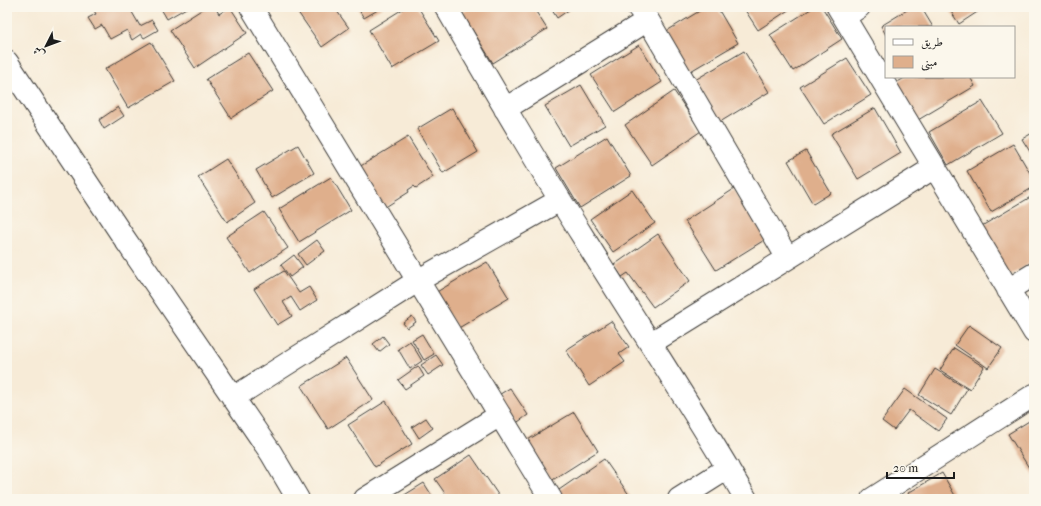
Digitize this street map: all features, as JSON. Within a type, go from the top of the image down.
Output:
[{"type":"street","points":[[251,7],[419,280],[551,499]]},
{"type":"street","points":[[446,7],[505,110],[651,343],[746,499]]},
{"type":"street","points":[[847,10],[885,78]]},
{"type":"street","points":[[505,110],[643,14],[787,257]]},
{"type":"street","points":[[7,62],[122,235],[271,453],[298,499]]},
{"type":"street","points":[[885,78],[935,167],[1034,332]]},
{"type":"street","points":[[651,343],[787,257],[935,167]]},
{"type":"street","points":[[233,398],[419,280],[560,200]]},
{"type":"street","points":[[1008,290],[1034,274]]},
{"type":"street","points":[[872,499],[1034,395]]},
{"type":"street","points":[[365,499],[500,415]]},
{"type":"street","points":[[679,499],[728,468]]},
{"type":"building","points":[[92,7],[129,7],[140,26],[152,20],[158,30],[144,38],[141,34],[132,40],[127,30],[110,39],[102,25],[95,29],[88,18],[96,14]]},
{"type":"building","points":[[160,7],[188,7],[167,19]]},
{"type":"building","points":[[206,7],[215,7],[219,14],[230,7],[247,33],[195,68],[170,30]]},
{"type":"building","points":[[334,7],[349,28],[322,47],[295,8]]},
{"type":"building","points":[[357,7],[383,7],[364,18]]},
{"type":"building","points":[[406,7],[418,7],[439,41],[392,69],[369,30]]},
{"type":"building","points":[[471,7],[533,7],[547,29],[493,63],[462,13]]},
{"type":"building","points":[[550,7],[573,7],[557,18]]},
{"type":"building","points":[[661,7],[669,7],[663,11]]},
{"type":"building","points":[[706,7],[717,7],[738,43],[689,72],[665,32]]},
{"type":"building","points":[[743,7],[793,7],[758,30]]},
{"type":"building","points":[[814,7],[822,7],[842,39],[793,71],[770,35]]},
{"type":"building","points":[[912,7],[921,7],[932,26],[885,26],[885,33],[881,26]]},
{"type":"building","points":[[948,7],[985,7],[959,24]]},
{"type":"building","points":[[151,42],[175,81],[128,108],[105,69]]},
{"type":"building","points":[[639,45],[662,82],[615,112],[591,75]]},
{"type":"building","points":[[744,51],[769,92],[720,122],[695,80]]},
{"type":"building","points":[[248,53],[273,91],[231,118],[206,79]]},
{"type":"building","points":[[847,58],[871,95],[824,124],[800,87]]},
{"type":"building","points":[[904,78],[971,78],[975,86],[918,120],[896,83]]},
{"type":"building","points":[[581,85],[605,125],[569,146],[545,106]]},
{"type":"building","points":[[674,91],[701,131],[652,165],[625,125]]},
{"type":"building","points":[[982,101],[1002,133],[948,165],[929,132]]},
{"type":"building","points":[[118,107],[124,116],[104,129],[99,120]]},
{"type":"building","points":[[452,108],[478,152],[443,173],[417,129]]},
{"type":"building","points":[[875,108],[901,153],[858,179],[831,134]]},
{"type":"building","points":[[1034,132],[1034,158],[1022,139]]},
{"type":"building","points":[[607,136],[631,176],[580,208],[556,168]]},
{"type":"building","points":[[408,137],[433,177],[416,188],[414,186],[408,190],[409,192],[384,208],[359,167]]},
{"type":"building","points":[[1013,144],[1034,180],[1034,187],[991,212],[967,171]]},
{"type":"building","points":[[298,145],[314,173],[272,198],[256,170]]},
{"type":"building","points":[[806,151],[831,193],[813,204],[788,161]]},
{"type":"building","points":[[226,159],[255,203],[227,222],[198,177]]},
{"type":"building","points":[[331,177],[351,210],[299,242],[279,209]]},
{"type":"building","points":[[734,189],[766,239],[716,270],[685,221]]},
{"type":"building","points":[[632,190],[655,223],[613,252],[590,219]]},
{"type":"building","points":[[1034,195],[1034,261],[1008,277],[980,227]]},
{"type":"building","points":[[264,212],[288,248],[250,273],[226,237]]},
{"type":"building","points":[[658,234],[690,281],[653,307],[628,273],[622,277],[614,265]]},
{"type":"building","points":[[317,240],[325,251],[306,265],[298,254]]},
{"type":"building","points":[[294,255],[303,267],[290,277],[281,265]]},
{"type":"building","points":[[487,262],[509,298],[457,329],[435,293]]},
{"type":"building","points":[[284,271],[299,293],[309,287],[317,300],[300,311],[291,297],[283,302],[292,316],[277,325],[254,289]]},
{"type":"building","points":[[412,316],[416,322],[407,328],[403,323]]},
{"type":"building","points":[[611,321],[629,347],[619,354],[625,362],[589,386],[566,350]]},
{"type":"building","points":[[969,325],[1002,348],[988,368],[955,345]]},
{"type":"building","points":[[422,334],[434,354],[424,360],[412,340]]},
{"type":"building","points":[[383,336],[389,344],[379,352],[373,344]]},
{"type":"building","points":[[410,341],[422,361],[410,369],[398,349]]},
{"type":"building","points":[[954,348],[984,367],[970,389],[940,370]]},
{"type":"building","points":[[436,355],[443,365],[428,375],[421,365]]},
{"type":"building","points":[[346,358],[373,400],[328,429],[301,386]]},
{"type":"building","points":[[418,366],[424,376],[405,389],[398,380]]},
{"type":"building","points":[[935,369],[967,389],[951,415],[919,395]]},
{"type":"building","points":[[510,388],[528,415],[515,424],[497,396]]},
{"type":"building","points":[[905,389],[947,419],[938,431],[909,410],[894,430],[882,421]]},
{"type":"building","points":[[386,401],[412,444],[375,467],[348,425]]},
{"type":"building","points":[[574,412],[598,451],[551,481],[526,441]]},
{"type":"building","points":[[426,418],[433,428],[419,438],[412,427]]},
{"type":"building","points":[[1034,418],[1034,476],[1008,434]]},
{"type":"building","points":[[471,455],[501,499],[449,499],[435,479]]},
{"type":"building","points":[[604,459],[632,499],[561,499],[556,492]]},
{"type":"building","points":[[942,473],[957,499],[911,499],[908,493]]},
{"type":"building","points":[[424,483],[434,499],[398,499]]}]
